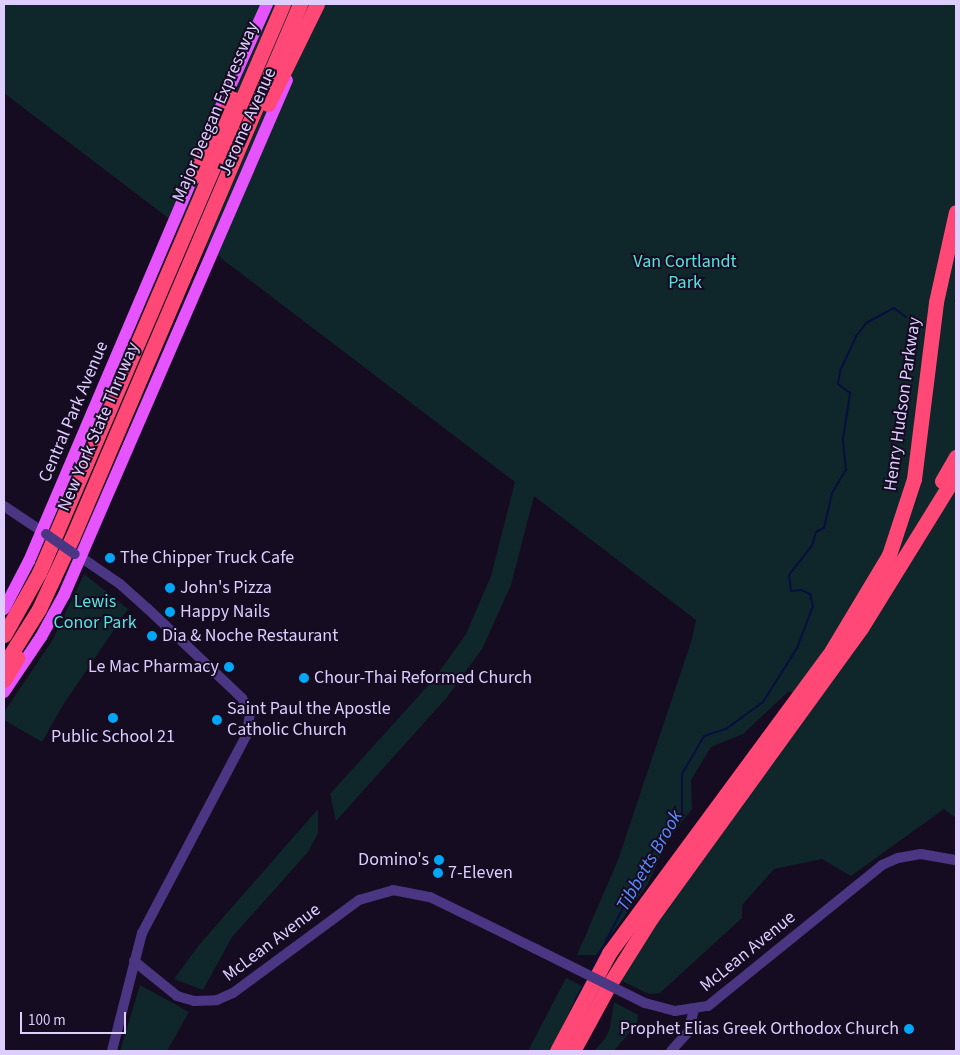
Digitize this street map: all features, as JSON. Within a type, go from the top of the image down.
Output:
[{"type":"highway","name":"Major Deegan Expressway","points":[[217,198],[300,4]]},
{"type":"highway","points":[[217,198],[244,154],[317,4]]},
{"type":"highway","name":"Major Deegan Expressway","points":[[178,230],[276,7]]},
{"type":"highway","points":[[193,176],[276,7]]},
{"type":"highway","name":"New York State Thruway","points":[[4,665],[39,609],[217,198]]},
{"type":"highway","name":"Henry Hudson Parkway","points":[[805,698],[888,555],[910,494],[919,448],[936,302],[956,212]]},
{"type":"highway","name":"New York State Thruway","points":[[4,635],[39,573],[178,230]]},
{"type":"highway","points":[[840,640],[882,581],[956,457]]},
{"type":"highway","points":[[557,1051],[609,953],[890,586],[956,474]]},
{"type":"highway","points":[[4,680],[39,609]]},
{"type":"highway","points":[[573,1051],[612,979],[666,896],[805,698]]},
{"type":"main road","name":"Jerome Avenue","points":[[78,555],[209,254],[279,100],[317,4]]},
{"type":"main road","name":"Jerome Avenue","points":[[178,230],[193,176]]},
{"type":"main road","name":"Central Park Avenue","points":[[4,609],[44,533],[178,230]]},
{"type":"main road","points":[[4,692],[54,615],[78,555]]},
{"type":"street","points":[[4,506],[120,584],[148,608],[242,698],[250,714],[247,732],[149,917],[134,961],[112,1051]]},
{"type":"street","name":"McLean Avenue","points":[[134,961],[177,996],[194,1001],[217,1000],[238,989],[354,902],[394,890],[430,896],[645,1003],[668,1011],[694,1010],[717,1001],[882,865],[898,858],[922,854],[956,860]]},
{"type":"street","points":[[671,1051],[688,1032],[694,1010]]},
{"type":"green space","name":"Van Cortlandt Park","points":[[4,4],[956,4],[956,818],[944,809],[851,876],[822,859],[774,869],[742,905],[742,918],[660,993],[649,994],[620,980],[665,906],[812,708],[789,691],[743,734],[711,747],[691,780],[692,809],[667,841],[648,884],[596,955],[577,955],[618,860],[692,639],[696,620],[534,496],[511,585],[482,649],[448,696],[336,821],[330,794],[434,679],[466,634],[491,576],[515,482],[4,93]]},
{"type":"green space","name":"Lewis Conor Park","points":[[84,574],[128,609],[63,705],[42,742],[4,720],[4,712],[52,641]]},
{"type":"green space","points":[[318,809],[318,833],[308,852],[232,937],[203,990],[174,979],[199,945]]},
{"type":"green space","points":[[566,978],[582,986],[551,1051],[528,1051]]},
{"type":"green space","points":[[140,985],[189,1012],[167,1051],[120,1051]]},
{"type":"green space","points":[[614,1002],[638,1015],[637,1023],[614,1051],[594,1051],[605,1039],[610,1028]]},
{"type":"waterway","name":"Tibbetts Brook","points":[[590,972],[657,842],[682,812],[682,774],[704,736],[726,729],[763,702],[797,648],[813,606],[810,594],[801,590],[791,591],[789,575],[812,546],[816,532],[824,528],[832,493],[846,470],[843,439],[850,393],[838,384],[840,371],[856,336],[866,323],[894,308],[906,317]]},
{"type":"waterway","name":"Tibbetts Brook","points":[[575,1001],[587,979]]},
{"type":"place","name":"The Chipper Truck Cafe","points":[[110,558]]},
{"type":"place","name":"John's Pizza","points":[[170,588]]},
{"type":"place","name":"Happy Nails","points":[[170,612]]},
{"type":"place","name":"Dia & Noche Restaurant","points":[[152,636]]},
{"type":"place","name":"Le Mac Pharmacy","points":[[229,667]]},
{"type":"place","name":"Chour-Thai Reformed Church","points":[[304,678]]},
{"type":"place","name":"Public School 21","points":[[113,718]]},
{"type":"place","name":"Saint Paul the Apostle Catholic Church","points":[[217,720]]},
{"type":"place","name":"Domino's","points":[[439,860]]},
{"type":"place","name":"7-Eleven","points":[[438,873]]},
{"type":"place","name":"Prophet Elias Greek Orthodox Church","points":[[909,1029]]}]
